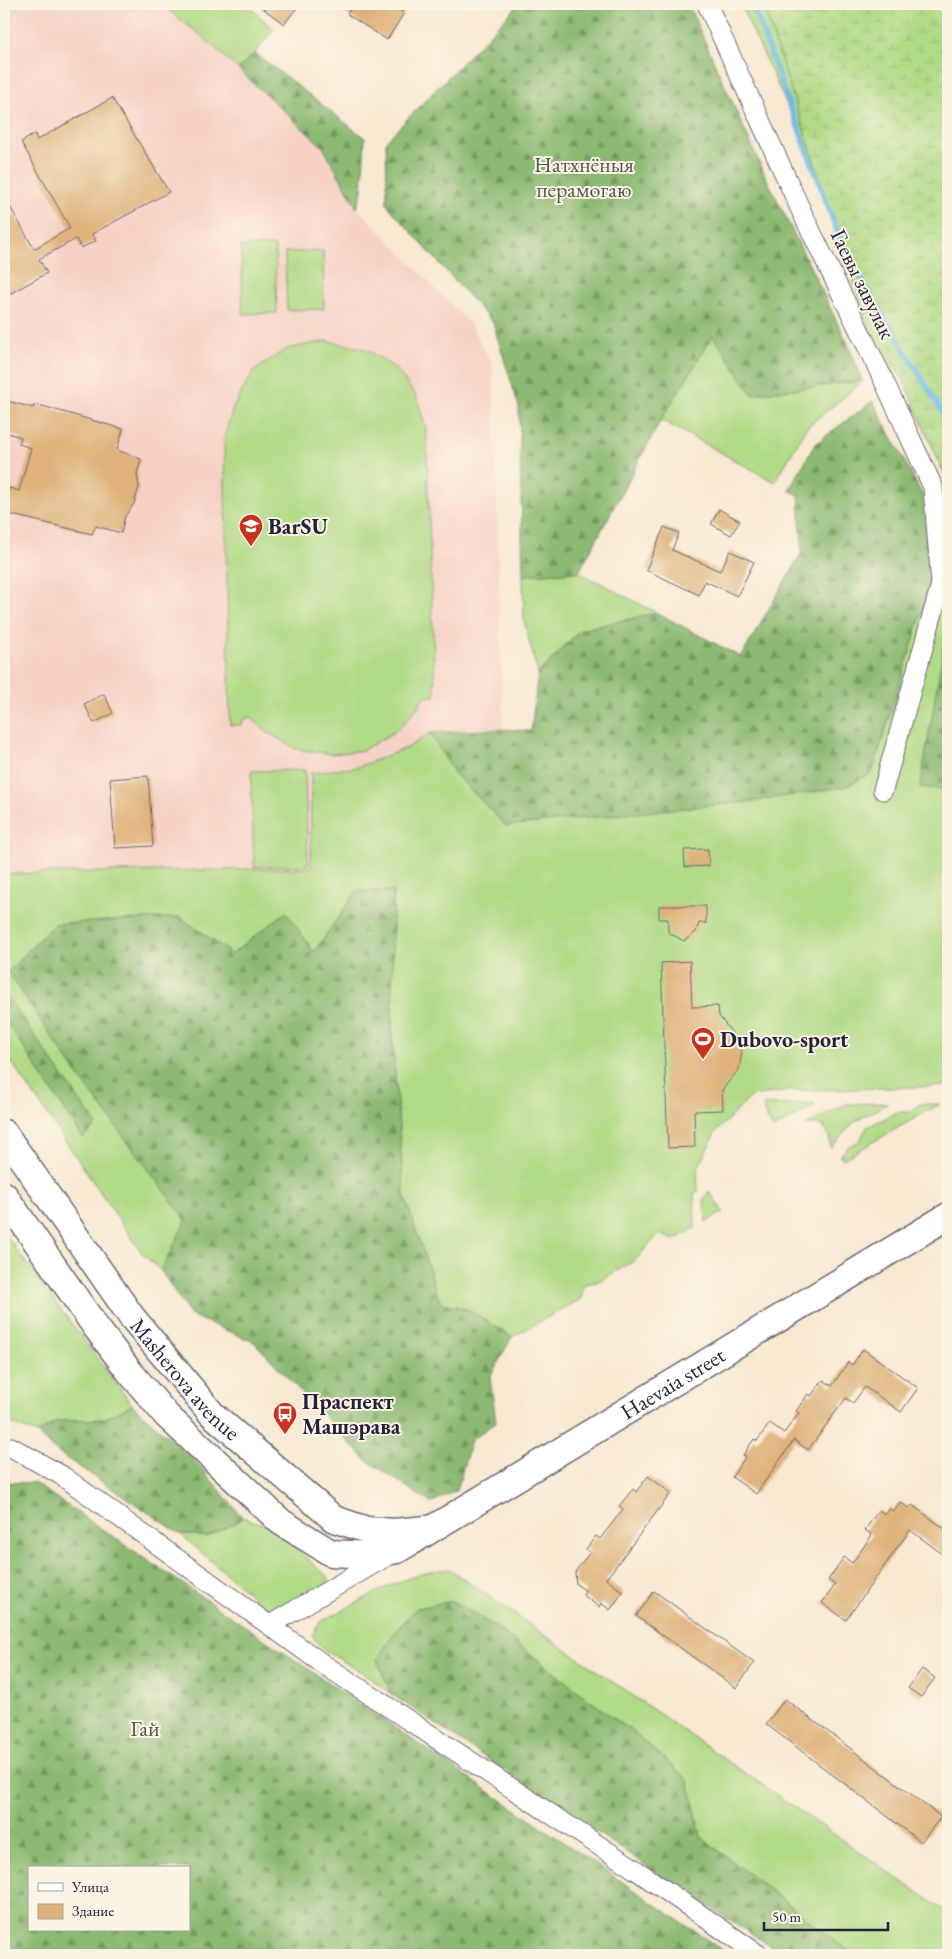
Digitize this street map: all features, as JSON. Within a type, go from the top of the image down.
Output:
[{"type":"main road","name":"Masherova avenue","points":[[4,1133],[131,1316],[212,1414],[334,1519],[367,1530],[394,1532],[433,1528]]},
{"type":"main road","name":"Masherova avenue","points":[[4,1195],[95,1326],[129,1371],[167,1416],[281,1522],[331,1553],[369,1555],[397,1550]]},
{"type":"main road","name":"Haevaia street","points":[[397,1550],[948,1216]]},
{"type":"street","name":"Гаевы завулак","points":[[707,4],[805,219],[933,486],[945,587]]},
{"type":"street","points":[[883,790],[945,587]]},
{"type":"street","points":[[11,1447],[61,1475],[323,1664],[636,1870],[759,1955]]},
{"type":"street","points":[[270,1626],[397,1550]]},
{"type":"shaded area","name":"BarSU","points":[[4,4],[161,4],[202,36],[323,147],[357,208],[469,323],[493,365],[503,729],[430,733],[409,747],[358,767],[311,773],[312,868],[4,874]]},
{"type":"green space","points":[[161,4],[246,4],[274,29],[255,53],[238,69],[202,36]]},
{"type":"green space","name":"Натхнёныя перамогаю","points":[[519,4],[688,4],[764,173],[847,342],[863,381],[752,394],[713,336],[661,420],[579,572],[523,575],[519,407],[493,323],[387,205],[386,141]]},
{"type":"green space","points":[[740,4],[763,4],[817,170]]},
{"type":"green space","points":[[763,4],[948,4],[948,479],[945,476],[903,379],[873,341]]},
{"type":"green space","points":[[255,53],[365,138],[362,191],[357,208],[323,147],[238,69]]},
{"type":"green space","points":[[241,246],[275,246],[277,313],[243,314]]},
{"type":"green space","points":[[323,251],[324,309],[287,310],[285,252]]},
{"type":"green space","points":[[713,335],[752,394],[863,381],[807,427],[775,482],[661,420]]},
{"type":"green space","points":[[327,341],[366,349],[396,369],[416,396],[426,428],[435,696],[423,697],[417,708],[399,729],[363,750],[333,754],[296,749],[267,732],[251,717],[243,719],[242,725],[230,725],[224,439],[233,408],[253,372],[286,349]]},
{"type":"green space","points":[[873,401],[923,496],[930,586],[872,773],[845,787],[756,801],[506,826],[456,775],[430,733],[503,729],[531,731],[538,674],[580,630],[657,613],[741,657],[802,552],[799,495],[789,490],[815,444]]},
{"type":"green space","points":[[945,476],[948,479],[948,542]]},
{"type":"green space","points":[[579,572],[657,613],[580,630],[538,674],[524,621],[523,575]]},
{"type":"green space","points":[[930,586],[947,599],[948,594],[948,1086],[787,1091],[751,1096],[715,1133],[697,1170],[698,1192],[694,1193],[695,1228],[674,1240],[659,1234],[634,1261],[597,1282],[584,1284],[581,1299],[512,1337],[469,1310],[440,1303],[404,1195],[392,1035],[393,891],[357,891],[314,953],[232,954],[180,917],[54,924],[8,972],[80,1078],[187,1220],[161,1271],[142,1253],[4,1051],[4,874],[311,868],[311,773],[358,767],[409,747],[430,733],[456,775],[872,773]]},
{"type":"green space","points":[[948,621],[948,790],[920,787]]},
{"type":"green space","points":[[305,770],[308,865],[254,867],[251,771]]},
{"type":"green space","points":[[357,891],[393,891],[392,1035],[404,1195],[440,1302],[469,1310],[512,1337],[490,1377],[496,1422],[471,1440],[457,1490],[431,1503],[366,1460],[254,1342],[190,1315],[161,1271],[186,1220],[80,1078],[8,972],[54,924],[180,917],[232,954],[286,912],[314,952]]},
{"type":"green space","points":[[4,992],[97,1125],[83,1138],[4,1018]]},
{"type":"green space","points":[[888,1103],[854,1122],[831,1148],[829,1136],[822,1125],[806,1125],[846,1104]]},
{"type":"green space","points":[[812,1104],[815,1106],[773,1129],[764,1112],[764,1105]]},
{"type":"green space","points":[[919,1104],[940,1104],[843,1159],[840,1156],[850,1145],[859,1142],[867,1127],[898,1112],[910,1112]]},
{"type":"green space","points":[[709,1191],[723,1212],[706,1222],[704,1200]]},
{"type":"green space","points":[[4,1233],[132,1405],[103,1419],[57,1421],[37,1434],[4,1421]]},
{"type":"green space","points":[[132,1405],[194,1459],[242,1517],[235,1523],[207,1537],[179,1533],[57,1452],[37,1434],[57,1421],[103,1419]]},
{"type":"green space","name":"Гай","points":[[4,1482],[34,1483],[730,1955],[4,1955]]},
{"type":"green space","points":[[242,1517],[272,1527],[330,1579],[306,1612],[266,1608],[179,1533],[207,1537],[235,1523]]},
{"type":"green space","points":[[449,1569],[948,1913],[948,1955],[854,1955],[701,1837],[688,1780],[638,1736],[496,1627],[452,1601],[417,1608],[396,1630],[377,1660],[391,1694],[368,1676],[323,1649],[312,1636],[320,1622],[383,1589],[432,1571]]},
{"type":"green space","points":[[452,1601],[496,1627],[638,1736],[688,1780],[701,1837],[854,1955],[785,1955],[672,1883],[391,1694],[377,1660],[396,1630],[417,1608]]},
{"type":"building","points":[[257,4],[300,4],[284,24]]},
{"type":"building","points":[[354,4],[388,4],[404,13],[387,40],[347,14]]},
{"type":"building","points":[[112,98],[169,192],[92,234],[96,241],[81,248],[76,239],[39,259],[47,273],[4,297],[4,196],[34,249],[70,228],[21,142],[35,134],[37,140]]},
{"type":"building","points":[[4,400],[33,408],[35,404],[123,429],[117,450],[141,459],[137,474],[139,487],[134,504],[125,516],[121,533],[96,526],[92,534],[4,513],[4,491],[8,492],[9,488],[19,491],[31,448],[19,444],[21,437],[4,432]]},
{"type":"building","points":[[719,509],[740,521],[731,535],[711,524]]},
{"type":"building","points":[[664,527],[679,533],[672,550],[720,571],[730,551],[754,562],[737,596],[705,581],[699,595],[646,570]]},
{"type":"building","points":[[104,694],[113,713],[94,723],[84,704]]},
{"type":"building","points":[[148,776],[153,846],[115,848],[110,779]]},
{"type":"building","points":[[708,849],[709,866],[685,867],[684,850]]},
{"type":"building","points":[[659,906],[706,906],[706,923],[699,923],[696,932],[684,941],[668,932],[668,919],[659,919]]},
{"type":"building","name":"Dubovo-sport","points":[[690,961],[692,1007],[718,1006],[719,1016],[735,1037],[742,1052],[739,1069],[722,1090],[723,1110],[694,1111],[695,1147],[668,1148],[661,963]]},
{"type":"building","points":[[863,1349],[918,1388],[901,1412],[865,1387],[853,1403],[846,1398],[808,1450],[794,1440],[756,1494],[732,1477],[746,1456],[743,1455],[754,1439],[757,1441],[770,1423],[784,1433],[799,1413],[796,1411],[808,1394],[811,1396],[823,1380],[832,1386],[848,1362],[852,1365]]},
{"type":"building","points":[[648,1476],[671,1493],[606,1579],[623,1592],[610,1610],[601,1603],[599,1607],[583,1595],[586,1591],[576,1584],[575,1572],[590,1552],[586,1549],[596,1536],[600,1539],[623,1509],[619,1506],[633,1489],[636,1492]]},
{"type":"building","points":[[900,1502],[909,1508],[912,1505],[948,1531],[948,1558],[910,1530],[846,1620],[822,1603],[835,1585],[828,1580],[844,1557],[852,1563],[872,1535],[865,1530],[879,1510],[885,1514],[889,1508],[893,1511]]},
{"type":"building","points":[[654,1591],[754,1663],[736,1688],[636,1616]]},
{"type":"building","points":[[922,1669],[935,1678],[921,1697],[908,1688]]},
{"type":"building","points":[[785,1699],[941,1817],[921,1842],[766,1724]]},
{"type":"waterway","points":[[752,4],[844,250],[948,422]]},
{"type":"place","name":"BarSU","points":[[251,547]]},
{"type":"place","name":"Dubovo-sport","points":[[703,1060]]},
{"type":"place","name":"Праспект Машэрава","points":[[285,1435]]}]
